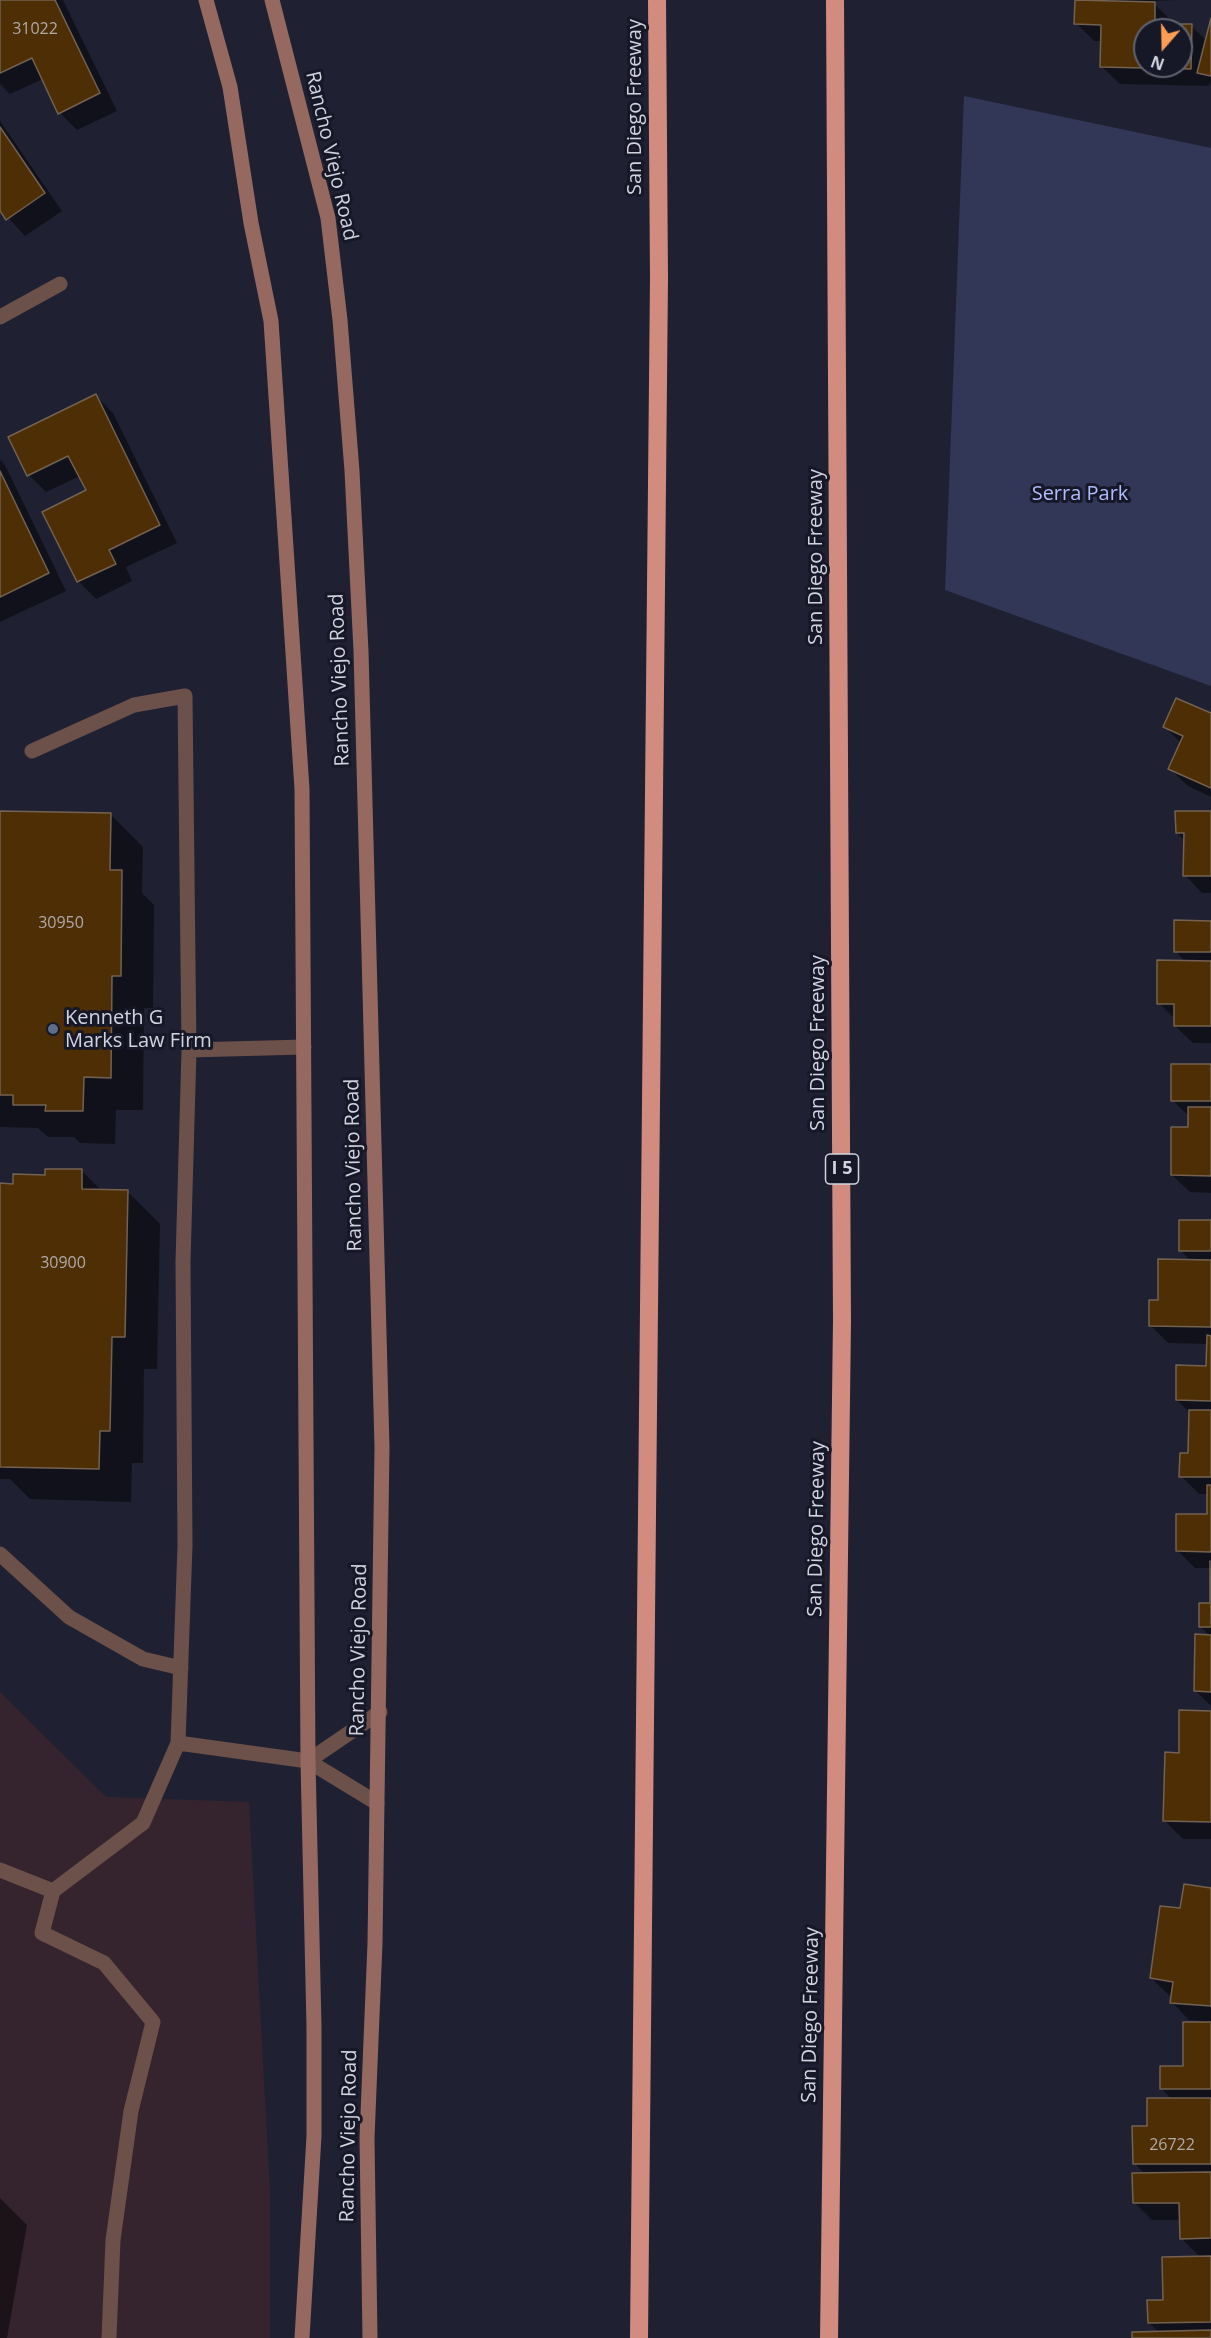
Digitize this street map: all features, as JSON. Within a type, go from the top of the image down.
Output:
[{"type":"highway","name":"San Diego Freeway","points":[[639,2338],[659,290],[657,0]]},
{"type":"highway","name":"San Diego Freeway","points":[[829,2338],[842,1320],[835,0]]},
{"type":"main road","name":"Rancho Viejo Road","points":[[206,0],[230,87],[251,224],[271,321],[302,789],[308,1761],[314,2015],[314,2136],[302,2338]]},
{"type":"main road","name":"Rancho Viejo Road","points":[[272,0],[328,218],[340,320],[352,471],[361,651],[382,1447],[380,1712],[368,2138],[370,2338]]},
{"type":"street","points":[[0,317],[60,284]]},
{"type":"street","points":[[32,751],[134,705],[185,696],[189,1050],[183,1262],[185,1545],[178,1743],[143,1823],[53,1891],[42,1933],[104,1963],[153,2022],[131,2111],[115,2229],[109,2338]]},
{"type":"street","points":[[189,1050],[304,1047]]},
{"type":"street","points":[[0,1554],[69,1617],[143,1659],[181,1668]]},
{"type":"street","points":[[308,1761],[380,1712]]},
{"type":"street","points":[[178,1743],[308,1761],[377,1803]]},
{"type":"street","points":[[0,1870],[53,1891]]},
{"type":"shaded area","points":[[0,1692],[106,1797],[249,1802],[270,2192],[270,2338],[0,2338]]},
{"type":"green space","name":"Serra Park","points":[[964,96],[1211,148],[1211,686],[945,590]]},
{"type":"building","points":[[0,0],[55,0],[100,93],[58,114],[32,58],[0,73]]},
{"type":"building","points":[[1075,0],[1155,2],[1155,18],[1133,18],[1133,68],[1100,67],[1101,25],[1074,24]]},
{"type":"building","points":[[1211,18],[1211,76],[1197,73]]},
{"type":"building","points":[[0,127],[45,193],[6,220],[0,211]]},
{"type":"building","points":[[96,394],[160,525],[109,550],[116,564],[77,582],[42,512],[86,490],[68,456],[27,476],[8,437]]},
{"type":"building","points":[[0,471],[49,573],[0,597]]},
{"type":"building","points":[[1176,698],[1211,713],[1211,788],[1168,769],[1183,736],[1163,727]]},
{"type":"building","points":[[0,811],[111,813],[110,870],[122,870],[121,976],[112,976],[111,1078],[84,1077],[83,1111],[45,1111],[46,1105],[13,1105],[13,1095],[0,1095]]},
{"type":"building","points":[[1175,811],[1211,811],[1211,876],[1183,876],[1184,833],[1176,833]]},
{"type":"building","points":[[1174,920],[1211,921],[1211,952],[1174,952]]},
{"type":"building","points":[[1157,960],[1211,961],[1211,1026],[1174,1026],[1174,1004],[1157,1004]]},
{"type":"building","points":[[1171,1064],[1211,1064],[1211,1101],[1171,1101]]},
{"type":"building","points":[[1188,1107],[1211,1107],[1211,1176],[1171,1175],[1171,1127],[1188,1127]]},
{"type":"building","points":[[45,1169],[82,1169],[82,1189],[128,1190],[125,1337],[112,1337],[110,1431],[100,1431],[99,1469],[0,1467],[0,1183],[13,1184],[13,1174],[45,1175]]},
{"type":"building","points":[[1179,1220],[1211,1220],[1211,1251],[1179,1251]]},
{"type":"building","points":[[1158,1259],[1211,1260],[1211,1327],[1149,1326],[1149,1300],[1158,1300]]},
{"type":"building","points":[[1207,1335],[1211,1336],[1211,1401],[1176,1400],[1176,1365],[1206,1366]]},
{"type":"building","points":[[1189,1410],[1211,1410],[1211,1477],[1179,1477],[1180,1453],[1188,1453]]},
{"type":"building","points":[[1207,1485],[1211,1485],[1211,1552],[1176,1551],[1176,1514],[1207,1514]]},
{"type":"building","points":[[1210,1561],[1211,1627],[1199,1627],[1199,1603],[1210,1603]]},
{"type":"building","points":[[1195,1634],[1211,1635],[1211,1692],[1194,1691]]},
{"type":"building","points":[[1179,1710],[1211,1711],[1211,1822],[1163,1821],[1165,1752],[1179,1753]]},
{"type":"building","points":[[1184,1884],[1211,1888],[1211,2006],[1170,2003],[1173,1982],[1150,1978],[1160,1906],[1180,1908]]},
{"type":"building","points":[[1183,2022],[1211,2022],[1211,2089],[1160,2089],[1160,2066],[1183,2066]]},
{"type":"building","points":[[1147,2098],[1211,2098],[1211,2164],[1133,2164],[1132,2126],[1147,2126]]},
{"type":"building","points":[[1211,2172],[1211,2238],[1180,2239],[1179,2203],[1133,2203],[1132,2173]]},
{"type":"building","points":[[1211,2256],[1211,2322],[1148,2323],[1147,2300],[1163,2300],[1162,2257]]},
{"type":"building","points":[[1211,2330],[1211,2338],[1132,2338],[1132,2332]]},
{"type":"place","name":"Kenneth G Marks Law Firm","points":[[53,1029]]}]
